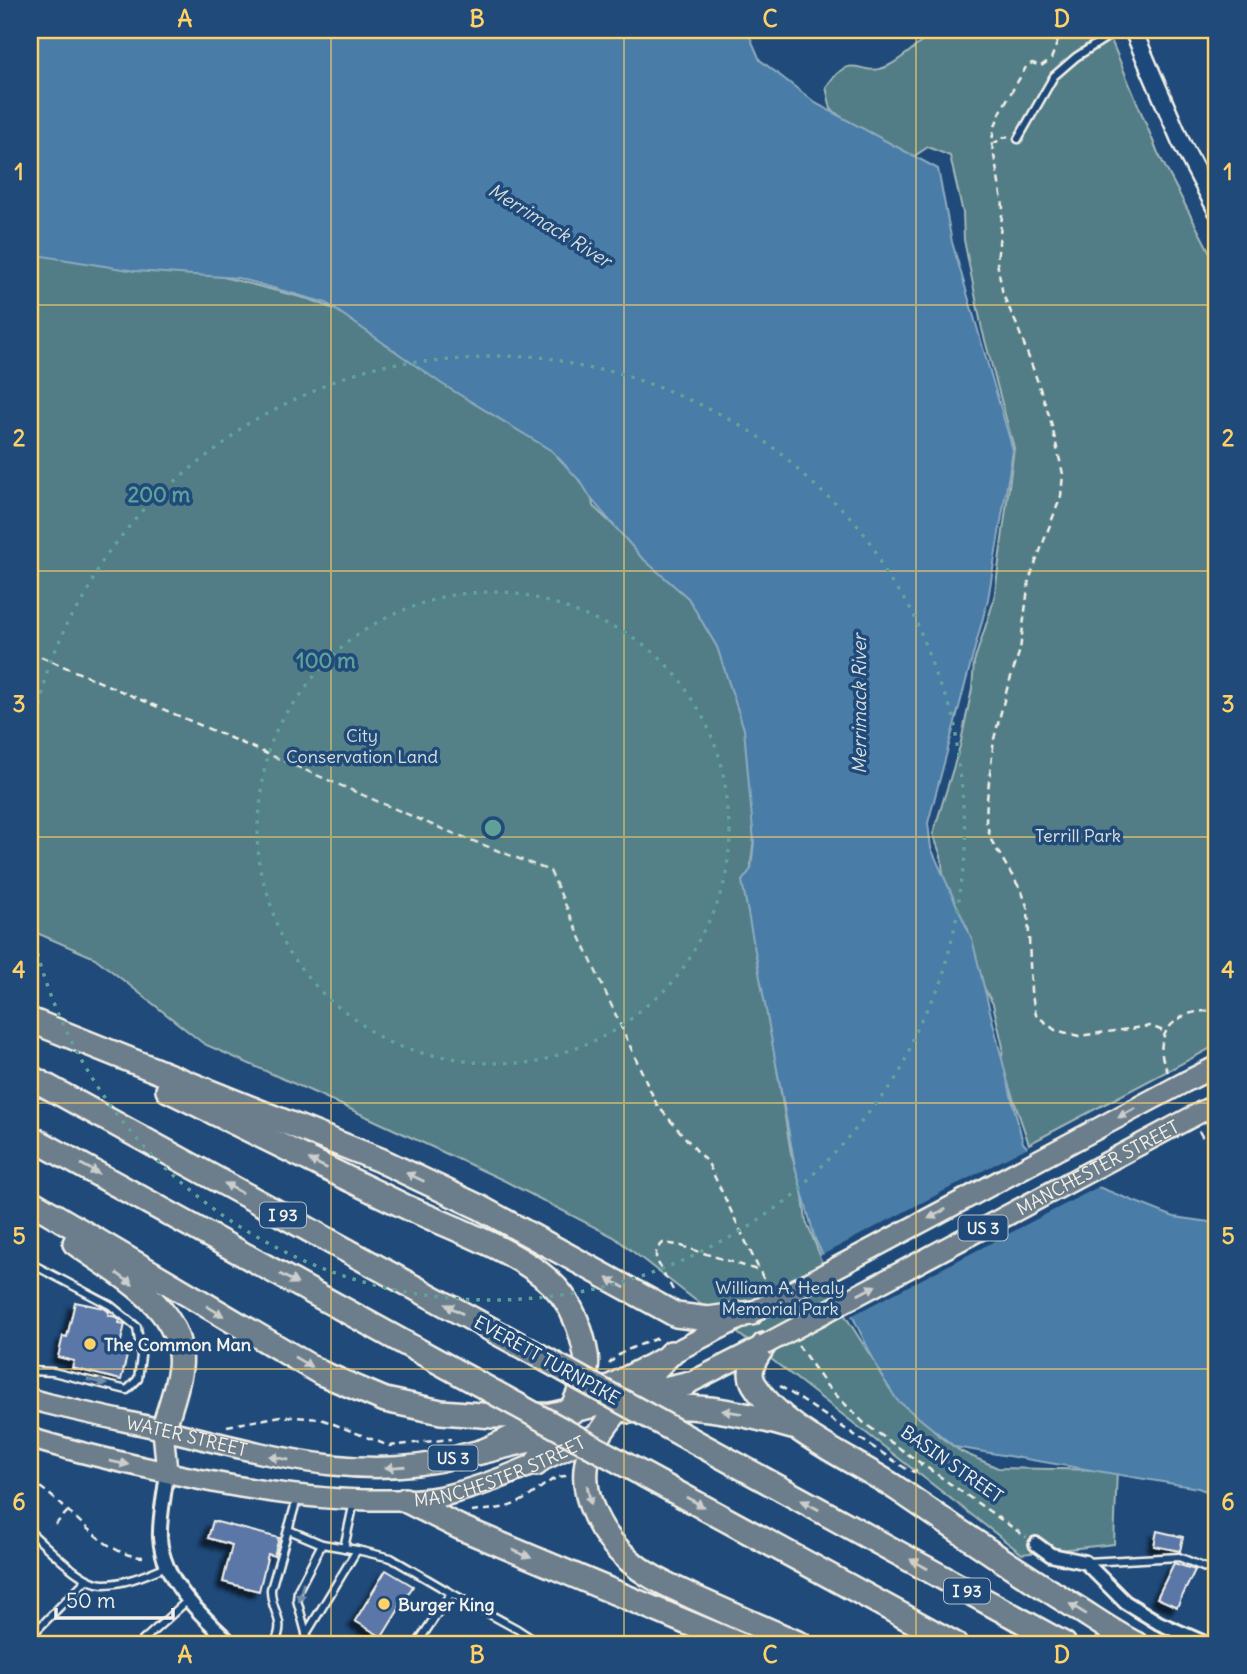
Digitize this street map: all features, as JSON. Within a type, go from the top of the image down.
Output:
[{"type":"highway","points":[[30,1021],[380,1160],[479,1207],[676,1315],[708,1319],[751,1313]]},
{"type":"highway","points":[[30,1021],[402,1205],[509,1254],[556,1287],[570,1306],[579,1329],[587,1357],[586,1367],[564,1415],[536,1464]]},
{"type":"highway","name":"EVERETT TURNPIKE","points":[[30,1077],[1064,1644]]},
{"type":"highway","points":[[30,1137],[955,1644]]},
{"type":"highway","points":[[30,1201],[321,1373],[385,1400],[441,1412],[494,1416],[622,1413],[675,1405],[759,1417],[799,1429]]},
{"type":"highway","points":[[30,1210],[152,1299],[164,1313],[174,1330],[179,1347],[180,1366],[163,1430]]},
{"type":"highway","points":[[666,1345],[587,1461],[588,1494],[595,1517],[610,1541],[629,1561],[657,1580],[800,1644]]},
{"type":"highway","points":[[764,1345],[752,1363],[753,1382],[771,1405],[799,1429],[897,1489],[1044,1588],[1136,1644]]},
{"type":"highway","points":[[622,1413],[686,1384]]},
{"type":"highway","points":[[460,1447],[530,1440],[564,1415]]},
{"type":"highway","points":[[405,1500],[459,1527],[738,1644]]},
{"type":"main road","name":"MANCHESTER STREET","points":[[564,1415],[666,1345],[751,1313],[1217,1066]]},
{"type":"main road","name":"MANCHESTER STREET","points":[[686,1384],[1210,1107]]},
{"type":"main road","name":"WATER STREET","points":[[30,1399],[277,1458],[346,1468]]},
{"type":"main road","name":"MANCHESTER STREET","points":[[298,1496],[405,1500],[458,1492],[536,1464],[622,1413]]},
{"type":"main road","points":[[163,1430],[167,1472]]},
{"type":"main road","name":"US 3","points":[[30,1438],[95,1457],[238,1488],[298,1496]]},
{"type":"main road","name":"MANCHESTER STREET","points":[[346,1468],[424,1464],[460,1447]]},
{"type":"street","points":[[1133,30],[1181,142],[1217,211]]},
{"type":"street","points":[[167,1472],[160,1537],[166,1566],[188,1600],[232,1644]]},
{"type":"street","points":[[1036,1544],[1051,1555],[1085,1562],[1125,1602],[1158,1623],[1207,1644]]},
{"type":"lane","points":[[1018,139],[1054,76],[1076,57],[1118,30]]},
{"type":"lane","points":[[30,1263],[110,1305],[137,1327],[141,1356],[138,1379],[127,1390],[53,1372],[30,1371]]},
{"type":"lane","points":[[274,1644],[281,1628],[271,1598],[271,1589],[298,1496]]},
{"type":"lane","points":[[344,1548],[354,1500]]},
{"type":"lane","points":[[289,1530],[322,1544],[391,1558],[540,1644]]},
{"type":"lane","points":[[30,1532],[86,1580],[101,1584],[119,1582],[166,1566]]},
{"type":"lane","points":[[309,1644],[297,1600],[298,1590],[322,1544]]},
{"type":"lane","points":[[306,1633],[357,1550]]},
{"type":"lane","points":[[1085,1562],[1179,1557],[1217,1573]]},
{"type":"lane","points":[[30,1637],[86,1580]]},
{"type":"lane","points":[[417,1644],[451,1593]]},
{"type":"lane","points":[[139,1644],[188,1600]]},
{"type":"path","points":[[1062,30],[1051,59],[1041,66],[1032,63],[1026,67],[996,122],[992,144],[1003,206],[997,262],[1003,295],[1016,323],[1050,418],[1063,474],[1061,496],[1029,580],[1020,650],[994,739],[986,799],[986,821],[991,840],[1022,892],[1028,909],[1031,991],[1037,1015],[1055,1030],[1079,1036],[1150,1026],[1166,1032]]},
{"type":"path","points":[[992,144],[1011,135]]},
{"type":"path","points":[[30,652],[398,810],[550,871],[657,1105],[709,1165],[772,1294]]},
{"type":"path","points":[[676,1297],[656,1259],[656,1250],[663,1243],[678,1245],[760,1271]]},
{"type":"path","name":"BASIN STREET","points":[[796,1341],[827,1386],[865,1424],[1036,1544]]},
{"type":"path","points":[[606,1367],[618,1354],[632,1346],[666,1345]]},
{"type":"path","points":[[780,1386],[905,1468],[914,1472],[922,1464]]},
{"type":"path","points":[[219,1427],[281,1416],[321,1419],[389,1446],[419,1444],[460,1447]]},
{"type":"path","points":[[467,1513],[504,1509],[526,1499],[559,1475],[575,1477]]},
{"type":"path","points":[[30,1480],[111,1546],[133,1557],[143,1557]]},
{"type":"path","points":[[55,1525],[68,1511]]},
{"type":"green space","name":"Terrill Park","points":[[938,30],[1107,30],[1158,153],[1217,266],[1217,1045],[1029,1144],[1001,1063],[1003,1047],[993,1004],[981,982],[968,945],[968,929],[946,897],[941,856],[933,834],[960,746],[972,689],[974,662],[994,600],[1014,448],[982,329],[964,240],[963,213],[950,156],[928,147],[905,162],[870,140],[831,109],[826,87],[836,75],[850,66],[870,70],[888,66]]},
{"type":"green space","name":"City Conservation Land","points":[[30,248],[204,272],[312,300],[373,325],[474,379],[589,481],[593,506],[634,545],[684,586],[747,679],[758,804],[751,863],[751,912],[791,1153],[802,1189],[806,1221],[844,1314],[874,1361],[939,1436],[962,1452],[998,1468],[1117,1470],[1114,1544],[1022,1554],[614,1237],[503,1180],[204,1044],[95,958],[30,930]]},
{"type":"water","name":"Merrimack River","points":[[30,30],[747,30],[760,60],[817,104],[938,169],[952,242],[1013,450],[988,599],[928,823],[931,848],[972,939],[1023,1143],[1045,1166],[1174,1217],[1217,1223],[1217,1495],[1198,1488],[955,1447],[897,1400],[881,1375],[815,1239],[795,1166],[742,881],[751,869],[754,842],[744,729],[717,647],[688,598],[641,557],[592,500],[581,482],[552,451],[442,384],[326,303],[238,278],[135,271],[30,254]]},
{"type":"pier","points":[[1030,1146],[1047,1163],[1102,1185],[849,1317],[820,1256]]},
{"type":"building","name":"The Common Man","points":[[75,1302],[104,1308],[109,1312],[108,1315],[125,1324],[119,1350],[128,1352],[121,1380],[72,1368],[74,1361],[58,1357],[63,1336],[67,1337]]},
{"type":"building","points":[[213,1521],[279,1538],[274,1556],[268,1554],[259,1591],[223,1582],[232,1545],[208,1538]]},
{"type":"building","points":[[1157,1531],[1183,1537],[1180,1551],[1154,1546]]},
{"type":"building","points":[[1174,1563],[1195,1570],[1177,1607],[1157,1598]]},
{"type":"building","name":"Burger King","points":[[386,1570],[413,1586],[382,1637],[355,1621]]},
{"type":"place","name":"The Common Man","points":[[90,1344]]},
{"type":"place","name":"Burger King","points":[[384,1604]]},
{"type":"park label","name":"William A. Healy Memorial Park","points":[[780,1297]]}]
